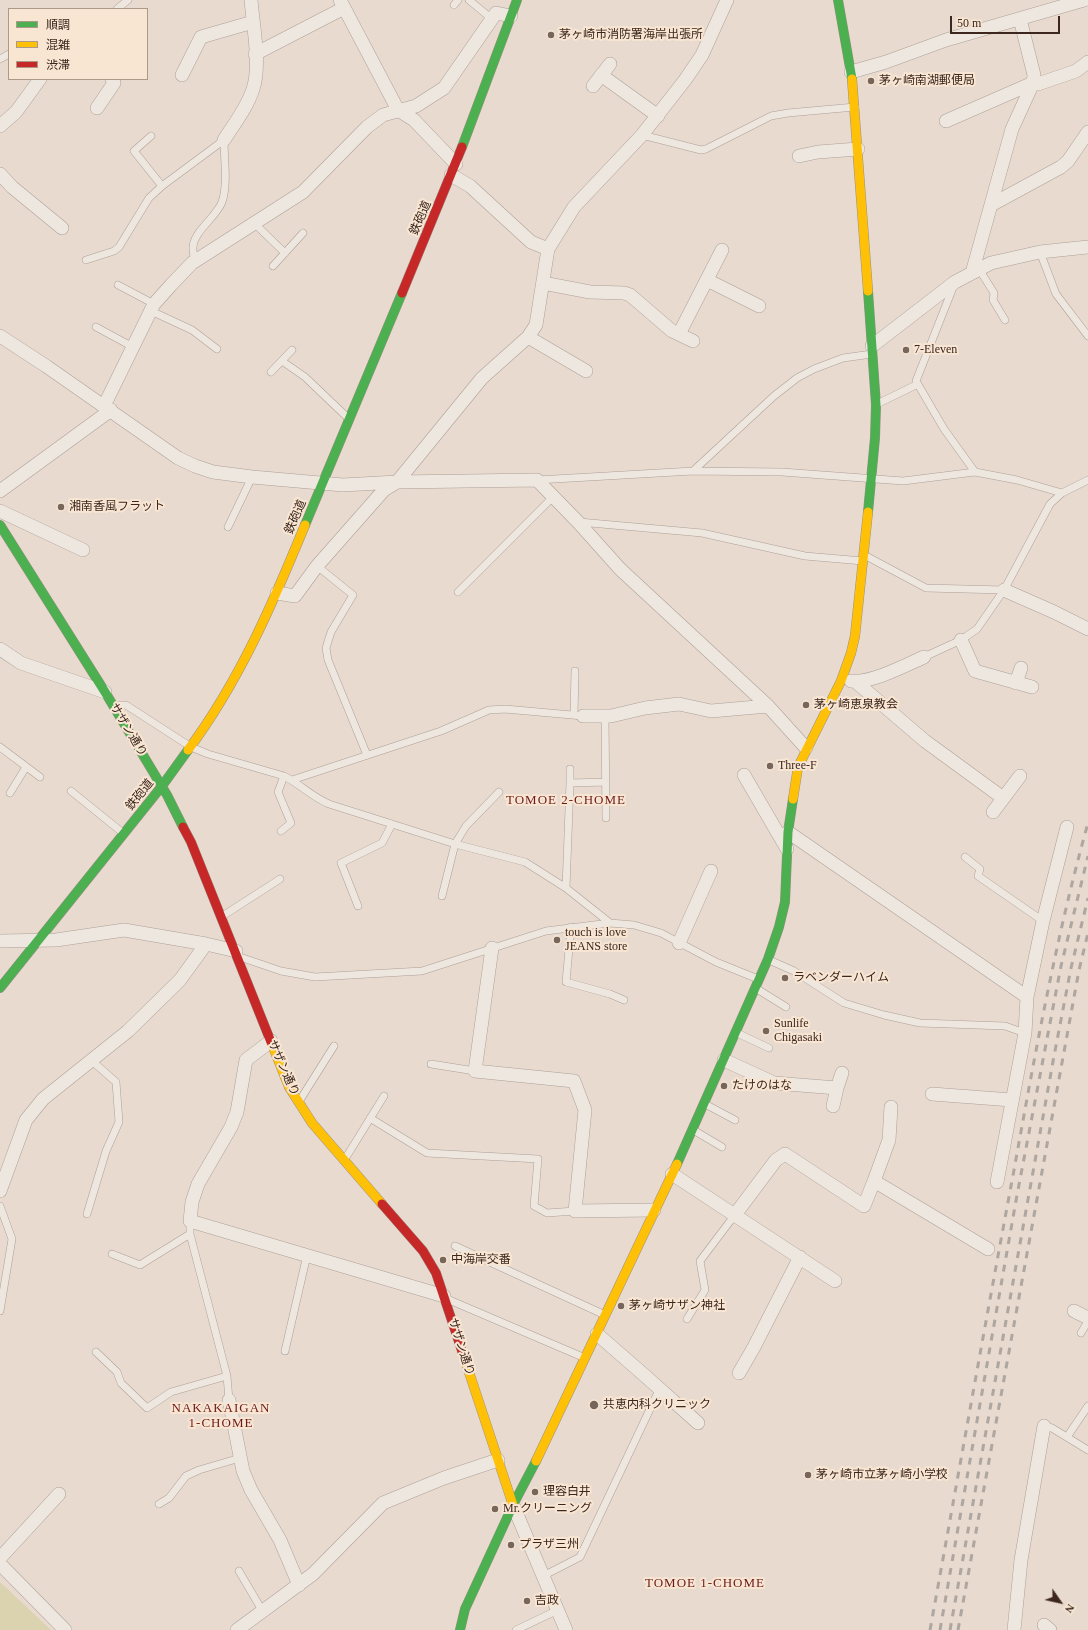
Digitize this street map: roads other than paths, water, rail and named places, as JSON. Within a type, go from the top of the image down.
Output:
[{"type":"street","points":[[224,140],[245,107],[253,89],[257,71],[251,0]]},
{"type":"street","name":"鉄砲道","points":[[0,988],[162,786],[191,747],[249,653],[277,593],[454,170],[517,0]]},
{"type":"street","points":[[277,593],[295,596],[317,566],[384,490],[397,482],[482,378],[528,337],[536,325],[548,249],[574,207],[642,135],[685,80],[702,55],[727,0]]},
{"type":"street","points":[[460,1630],[465,1609],[513,1505],[546,1443],[654,1210],[693,1130],[768,959],[779,927],[785,902],[788,832],[798,767],[806,748],[841,681],[854,636],[864,558],[875,438],[876,405],[855,107],[851,72],[838,0]]},
{"type":"street","points":[[851,72],[886,62],[946,40],[1084,0]]},
{"type":"street","points":[[255,54],[342,4],[398,110],[414,120],[454,170],[470,186],[531,242],[548,249]]},
{"type":"street","points":[[0,491],[107,408],[133,347],[152,308],[171,284],[195,261],[303,192],[367,128],[383,115],[416,106],[444,88],[496,13],[511,16]]},
{"type":"street","points":[[975,271],[991,204],[1012,129],[1033,83],[1034,75],[1020,19]]},
{"type":"street","points":[[182,75],[201,37],[253,22]]},
{"type":"street","points":[[946,121],[1033,83],[1038,84],[1076,71],[1088,62]]},
{"type":"street","points":[[593,86],[610,64]]},
{"type":"street","points":[[601,75],[658,116]]},
{"type":"street","points":[[0,126],[16,112],[39,80]]},
{"type":"street","points":[[97,108],[114,83],[112,80]]},
{"type":"street","points":[[991,204],[1061,167],[1068,161],[1088,132]]},
{"type":"street","points":[[799,156],[818,152],[858,148]]},
{"type":"street","points":[[0,174],[12,187],[62,228]]},
{"type":"street","points":[[872,350],[955,282],[991,263],[1040,252],[1088,247]]},
{"type":"street","points":[[679,334],[722,250]]},
{"type":"street","points":[[707,280],[759,306]]},
{"type":"street","points":[[543,283],[590,292],[624,293],[630,296],[672,331],[693,341]]},
{"type":"street","points":[[0,336],[178,458],[213,472],[343,485],[397,482],[537,480],[578,522],[620,569],[768,706],[806,748]]},
{"type":"street","points":[[528,337],[586,371]]},
{"type":"street","points":[[0,511],[83,550]]},
{"type":"street","name":"サザン通り","points":[[0,525],[162,786],[191,842],[237,954],[270,1041],[289,1087],[298,1103],[312,1123],[423,1251],[436,1273],[513,1505],[566,1630]]},
{"type":"street","points":[[1004,590],[1088,629]]},
{"type":"street","points":[[962,640],[975,671],[1032,687]]},
{"type":"street","points":[[0,649],[21,662],[105,692]]},
{"type":"street","points":[[841,681],[856,682],[886,673],[924,657]]},
{"type":"street","points":[[1016,683],[1021,668]]},
{"type":"street","points":[[856,682],[925,741],[1003,798]]},
{"type":"street","points":[[578,716],[612,716],[645,708],[679,704],[711,711],[768,706]]},
{"type":"street","points":[[744,775],[787,851]]},
{"type":"street","points":[[993,812],[1020,776]]},
{"type":"street","points":[[997,1182],[1025,1033],[1027,997],[1043,921],[1067,827]]},
{"type":"street","points":[[788,832],[1027,997]]},
{"type":"street","points":[[679,943],[711,871]]},
{"type":"street","points":[[0,941],[56,940],[124,930],[206,944],[237,954]]},
{"type":"street","points":[[0,1191],[4,1172],[26,1120],[43,1099],[128,1031],[180,980],[206,944]]},
{"type":"street","points":[[492,948],[475,1071],[574,1081],[585,1110],[575,1211],[654,1210]]},
{"type":"street","points":[[270,1041],[246,1060],[237,1112],[232,1127],[198,1184],[192,1202],[190,1227],[307,1255],[445,1297]]},
{"type":"street","points":[[724,1060],[774,1083],[837,1088]]},
{"type":"street","points":[[833,1106],[842,1073]]},
{"type":"street","points":[[932,1094],[1012,1100]]},
{"type":"street","points":[[734,1216],[776,1160],[785,1154],[864,1206],[889,1140],[892,1107]]},
{"type":"street","points":[[672,1174],[835,1281]]},
{"type":"street","points":[[874,1181],[988,1249]]},
{"type":"street","points":[[739,1373],[800,1257]]},
{"type":"street","points":[[1074,1311],[1088,1318]]},
{"type":"street","points":[[597,1334],[698,1423]]},
{"type":"street","points":[[229,1400],[243,1471],[251,1490],[280,1540],[299,1585]]},
{"type":"street","points":[[1014,1630],[1021,1560],[1044,1426]]},
{"type":"street","points":[[237,1630],[313,1574],[383,1503],[444,1478],[498,1460]]},
{"type":"street","points":[[0,1558],[59,1494]]},
{"type":"street","points":[[0,1564],[65,1630]]},
{"type":"lane","points":[[118,8],[128,0]]},
{"type":"lane","points":[[469,0],[492,19]]},
{"type":"lane","points":[[642,135],[701,150],[706,149],[770,116],[788,112],[855,107]]},
{"type":"lane","points":[[151,136],[134,151],[162,186]]},
{"type":"lane","points":[[86,260],[114,251],[119,247],[149,198],[162,186],[224,140]]},
{"type":"lane","points":[[195,261],[193,248],[194,241],[222,203],[225,192],[224,140]]},
{"type":"lane","points":[[254,223],[285,253]]},
{"type":"lane","points":[[273,266],[304,233]]},
{"type":"lane","points":[[1040,252],[1056,294],[1088,336]]},
{"type":"lane","points":[[975,271],[994,293],[993,300],[1005,320]]},
{"type":"lane","points":[[955,282],[916,381],[944,429],[975,472]]},
{"type":"lane","points":[[118,285],[152,308],[192,330],[217,350]]},
{"type":"lane","points":[[96,327],[133,347]]},
{"type":"lane","points":[[271,372],[292,350]]},
{"type":"lane","points":[[693,471],[774,396],[797,378],[814,369],[843,358],[872,350]]},
{"type":"lane","points":[[282,361],[305,376],[350,420]]},
{"type":"lane","points":[[876,405],[918,384]]},
{"type":"lane","points":[[537,480],[693,471],[782,472],[904,481],[975,472],[1017,480],[1062,493]]},
{"type":"lane","points":[[228,528],[252,477]]},
{"type":"lane","points":[[924,657],[962,640],[976,629],[1004,590],[1050,504],[1062,493],[1088,480]]},
{"type":"lane","points":[[458,592],[553,496]]},
{"type":"lane","points":[[578,522],[702,533],[805,556],[864,558],[926,588],[1004,590]]},
{"type":"lane","points":[[317,566],[353,595],[331,632],[326,648],[328,660],[367,755]]},
{"type":"lane","points":[[292,780],[440,731],[489,710],[505,709],[578,716],[575,670]]},
{"type":"lane","points":[[113,705],[126,705],[191,747],[208,754],[284,776],[292,780],[317,799],[328,804],[455,844],[524,862],[566,888],[610,922]]},
{"type":"lane","points":[[605,716],[606,818]]},
{"type":"lane","points":[[0,747],[40,777]]},
{"type":"lane","points":[[10,793],[26,766]]},
{"type":"lane","points":[[566,888],[570,769]]},
{"type":"lane","points":[[281,831],[291,823],[278,792],[284,776]]},
{"type":"lane","points":[[570,783],[606,782]]},
{"type":"lane","points":[[71,791],[124,833]]},
{"type":"lane","points":[[442,896],[455,844],[466,826],[499,792]]},
{"type":"lane","points":[[358,906],[341,863],[382,843],[392,824]]},
{"type":"lane","points":[[965,858],[980,869],[978,876],[1043,921]]},
{"type":"lane","points":[[221,917],[280,879]]},
{"type":"lane","points":[[237,954],[281,971],[315,977],[422,971],[546,931],[610,922],[634,925],[661,933],[758,984],[786,1007]]},
{"type":"lane","points":[[571,927],[566,982],[610,994],[624,1000]]},
{"type":"lane","points":[[768,959],[794,971],[844,1003],[884,1016],[920,1023],[1005,1026],[1025,1033]]},
{"type":"lane","points":[[736,1033],[769,1048]]},
{"type":"lane","points":[[298,1103],[334,1046]]},
{"type":"lane","points":[[86,1214],[106,1151],[119,1122],[116,1082],[92,1061]]},
{"type":"lane","points":[[431,1064],[475,1071]]},
{"type":"lane","points":[[344,1160],[384,1096]]},
{"type":"lane","points":[[704,1104],[735,1120]]},
{"type":"lane","points":[[370,1118],[428,1153],[538,1159],[534,1206],[547,1213],[575,1211]]},
{"type":"lane","points":[[693,1130],[722,1147]]},
{"type":"lane","points":[[0,1206],[12,1239],[0,1311]]},
{"type":"lane","points":[[688,1319],[705,1290],[700,1261],[734,1216]]},
{"type":"lane","points":[[112,1254],[140,1265],[190,1227],[227,1376],[229,1400]]},
{"type":"lane","points":[[455,1246],[606,1315]]},
{"type":"lane","points":[[285,1351],[307,1255]]},
{"type":"lane","points":[[445,1297],[586,1358]]},
{"type":"lane","points":[[1081,1333],[1088,1321]]},
{"type":"lane","points":[[96,1352],[117,1372],[121,1383],[147,1408],[171,1392],[227,1376]]},
{"type":"lane","points":[[543,1576],[580,1557],[660,1388]]},
{"type":"lane","points":[[1068,1437],[1088,1406]]},
{"type":"lane","points":[[1044,1426],[1052,1428],[1088,1450]]},
{"type":"lane","points":[[159,1504],[169,1498],[186,1476],[199,1470],[240,1458]]},
{"type":"lane","points":[[239,1571],[262,1612]]},
{"type":"lane","points":[[516,1630],[558,1610]]},
{"type":"railway","points":[[930,1630],[1038,1039],[1056,952],[1076,866],[1088,823]]},
{"type":"railway","points":[[940,1630],[1017,1195],[1061,966],[1088,856]]},
{"type":"railway","points":[[950,1630],[1054,1056],[1071,968],[1088,898]]},
{"type":"railway","points":[[958,1630],[1079,970],[1088,933]]},
{"type":"place","name":"茅ヶ崎市消防署海岸出張所","points":[[551,35]]},
{"type":"place","name":"茅ヶ崎南湖郵便局","points":[[871,81]]},
{"type":"place","name":"7-Eleven","points":[[906,350]]},
{"type":"place","name":"湘南香風フラット","points":[[61,507]]},
{"type":"place","name":"茅ヶ崎恵泉教会","points":[[806,705]]},
{"type":"place","name":"Three-F","points":[[770,766]]},
{"type":"place","name":"touch is love JEANS store","points":[[557,940]]},
{"type":"place","name":"ラベンダーハイム","points":[[785,978]]},
{"type":"place","name":"Sunlife Chigasaki","points":[[766,1031]]},
{"type":"place","name":"たけのはな","points":[[724,1086]]},
{"type":"place","name":"中海岸交番","points":[[443,1260]]},
{"type":"place","name":"茅ヶ崎サザン神社","points":[[621,1306]]},
{"type":"place","name":"共恵内科クリニック","points":[[594,1405]]},
{"type":"place","name":"茅ヶ崎市立茅ヶ崎小学校","points":[[808,1475]]},
{"type":"place","name":"理容白井","points":[[535,1492]]},
{"type":"place","name":"Mr.クリーニング","points":[[495,1509]]},
{"type":"place","name":"プラザ三州","points":[[511,1545]]},
{"type":"place","name":"吉政","points":[[527,1601]]},
{"type":"district","name":"TOMOE 2-CHOME","points":[[566,801]]},
{"type":"district","name":"NAKAKAIGAN 1-CHOME","points":[[221,1416]]},
{"type":"district","name":"TOMOE 1-CHOME","points":[[705,1584]]}]
